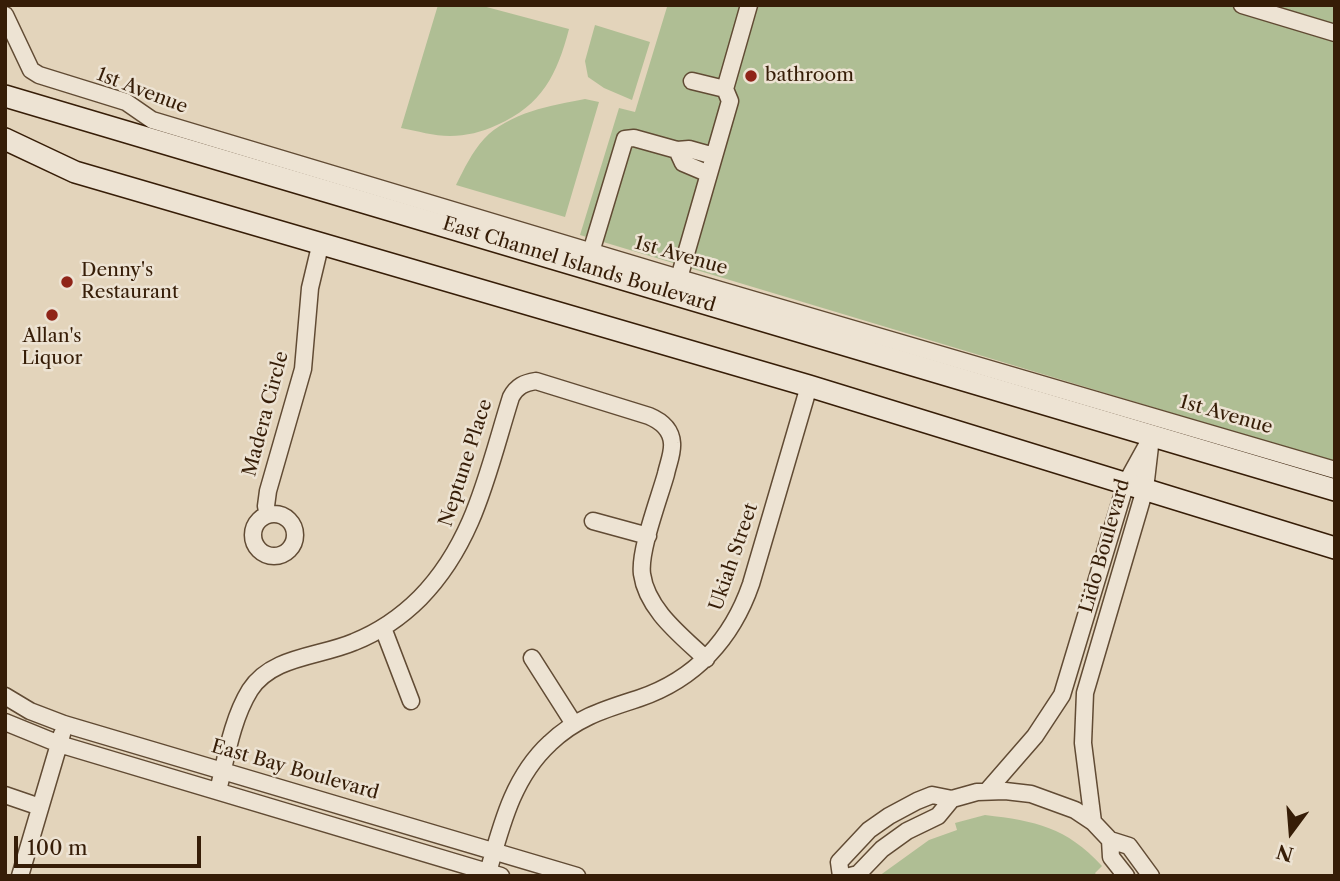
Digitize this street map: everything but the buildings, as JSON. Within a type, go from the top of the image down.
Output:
[{"type":"main road","points":[[5,85],[83,108],[141,135]]},
{"type":"main road","name":"East Channel Islands Boulevard","points":[[5,96],[1335,490]]},
{"type":"main road","points":[[5,139],[75,172],[809,386],[1335,548]]},
{"type":"street","points":[[679,278],[730,101],[725,89],[749,5]]},
{"type":"street","points":[[1242,5],[1335,33]]},
{"type":"street","name":"1st Avenue","points":[[5,15],[31,71],[126,102],[152,120],[1335,470]]},
{"type":"street","points":[[692,81],[725,89]]},
{"type":"street","points":[[591,252],[625,139],[634,138],[677,150],[690,149],[714,156]]},
{"type":"street","points":[[677,150],[683,163],[709,174]]},
{"type":"street","name":"Madera Circle","points":[[268,515],[268,491],[303,369],[310,288],[321,242]]},
{"type":"street","name":"Neptune Place","points":[[218,791],[241,706],[260,678],[284,663],[344,646],[383,628],[419,599],[437,579],[460,547],[470,527],[511,397],[520,385],[528,382],[536,381],[649,416],[664,424],[669,432],[672,451],[648,536],[642,573],[648,594],[662,615],[706,659]]},
{"type":"street","name":"Ukiah Street","points":[[492,874],[494,851],[510,801],[524,775],[548,744],[574,724],[605,708],[673,683],[706,659],[725,638],[745,603],[809,386]]},
{"type":"street","name":"Lido Boulevard","points":[[988,790],[1045,724],[1062,695],[1152,436]]},
{"type":"street","name":"Lido Boulevard","points":[[1093,822],[1083,743],[1085,693],[1135,486]]},
{"type":"street","points":[[593,521],[648,536]]},
{"type":"street","points":[[383,628],[411,701]]},
{"type":"street","points":[[531,657],[574,724]]},
{"type":"street","name":"East Bay Boulevard","points":[[5,696],[64,724],[577,876]]},
{"type":"street","points":[[5,722],[59,744],[492,874]]},
{"type":"street","points":[[20,876],[64,724]]},
{"type":"street","points":[[841,876],[839,862],[869,830],[889,816],[932,795],[953,799],[988,790],[1044,797],[1075,810],[1093,822],[1110,840],[1129,846],[1151,876]]},
{"type":"street","points":[[5,795],[40,807]]},
{"type":"street","points":[[850,876],[858,874],[894,839],[937,816],[953,799]]},
{"type":"street","points":[[1110,840],[1111,857],[1126,876]]},
{"type":"green space","points":[[438,5],[479,5],[569,29],[553,74],[526,108],[491,127],[456,136],[401,128]]},
{"type":"green space","points":[[664,5],[1335,5],[1335,462],[580,235],[619,108],[635,112],[667,7]]},
{"type":"green space","points":[[595,25],[650,42],[632,100],[604,88],[588,77],[585,61]]},
{"type":"green space","points":[[585,99],[599,102],[565,217],[456,185],[476,149],[494,130],[518,116]]},
{"type":"green space","points":[[985,815],[1035,823],[1063,834],[1102,866],[1095,873],[1097,876],[879,876],[929,840],[957,830],[955,823]]},
{"type":"place","name":"bathroom","points":[[751,76]]},
{"type":"place","name":"Denny's Restaurant","points":[[67,282]]},
{"type":"place","name":"Allan's Liquor","points":[[52,315]]}]
